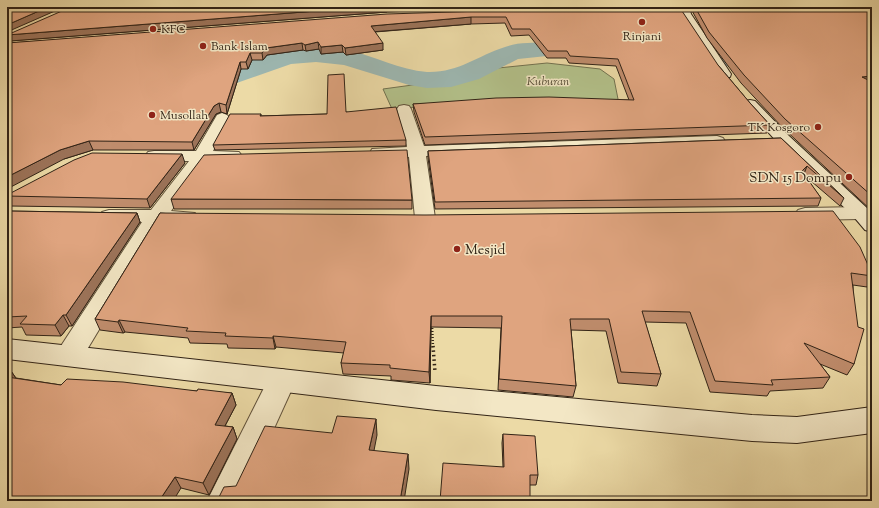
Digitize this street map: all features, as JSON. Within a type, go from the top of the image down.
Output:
[{"type":"main road","points":[[519,7],[534,11]]},
{"type":"street","points":[[683,11],[713,58],[738,91],[783,139],[867,219]]},
{"type":"street","points":[[404,109],[417,151],[433,218],[404,218]]},
{"type":"street","points":[[69,356],[156,217],[201,157],[222,118]]},
{"type":"street","points":[[760,140],[783,139]]},
{"type":"street","points":[[365,153],[729,141]]},
{"type":"street","points":[[140,156],[248,156]]},
{"type":"street","points":[[790,214],[867,219]]},
{"type":"street","points":[[94,215],[203,217]]},
{"type":"street","points":[[7,348],[436,398],[752,428],[797,430],[872,420]]},
{"type":"street","points":[[224,501],[282,380]]},
{"type":"path","points":[[432,320],[436,398]]},
{"type":"green space","name":"Kuburan","points":[[547,63],[600,69],[614,79],[619,104],[467,103],[392,109],[383,89],[464,78],[498,68]]},
{"type":"building","points":[[7,7],[48,7],[7,25]]},
{"type":"building","points":[[71,7],[368,7],[7,35]]},
{"type":"building","points":[[657,7],[682,11],[718,65],[770,125],[425,137],[413,104],[496,98],[549,97],[634,100],[618,59],[570,56],[567,51],[548,51],[530,29],[512,29],[506,17],[471,17],[371,26],[383,43],[345,48],[342,45],[321,47],[318,42],[305,45],[302,43],[266,48],[262,53],[250,53],[246,62],[240,62],[226,105],[219,103],[214,106],[192,142],[89,141],[60,150],[7,177],[7,43],[387,14]]},
{"type":"building","points":[[695,7],[872,7],[872,76],[862,77],[872,82],[867,83],[872,86],[872,196],[785,119],[744,75],[709,32]]},
{"type":"building","points":[[344,74],[346,112],[396,107],[406,140],[213,145],[230,114],[261,114],[260,116],[327,114],[328,75]]},
{"type":"building","points":[[781,138],[844,198],[807,166],[802,171],[821,198],[435,202],[428,151]]},
{"type":"building","points":[[407,150],[412,200],[171,199],[204,155]]},
{"type":"building","points":[[92,153],[182,154],[147,199],[7,196],[74,160]]},
{"type":"building","points":[[7,211],[137,213],[66,315],[63,315],[55,325],[20,324],[27,316],[7,317]]},
{"type":"building","points":[[833,211],[860,247],[872,276],[851,273],[858,327],[864,329],[854,364],[804,343],[830,377],[771,380],[773,385],[715,381],[690,312],[642,311],[661,374],[621,372],[609,319],[570,319],[576,386],[499,379],[502,316],[431,316],[429,372],[390,368],[390,365],[341,363],[346,342],[273,336],[273,338],[225,336],[226,333],[186,331],[188,328],[119,320],[118,322],[95,319],[160,213],[425,215]]},
{"type":"building","points":[[7,377],[61,385],[67,379],[123,382],[197,391],[198,389],[232,393],[215,425],[233,427],[203,483],[175,477],[159,501],[7,501]]},
{"type":"building","points":[[337,416],[376,419],[369,450],[408,454],[400,501],[217,501],[224,487],[236,486],[265,426],[332,433]]},
{"type":"building","points":[[503,434],[535,436],[538,475],[530,475],[530,501],[440,501],[443,463],[504,467]]},
{"type":"waterway","points":[[178,77],[192,83],[208,84],[287,57],[316,54],[347,58],[409,77],[427,80],[451,79],[469,73],[513,52],[547,49],[616,56],[758,59],[816,67],[872,82]]},
{"type":"place","name":"Rinjani","points":[[642,22]]},
{"type":"place","name":"KFC","points":[[153,29]]},
{"type":"place","name":"Bank Islam","points":[[203,46]]},
{"type":"place","name":"Musollah","points":[[152,115]]},
{"type":"place","name":"TK Kosgoro","points":[[818,127]]},
{"type":"place","name":"SDN 15 Dompu","points":[[849,177]]},
{"type":"place","name":"Mesjid","points":[[457,249]]}]
